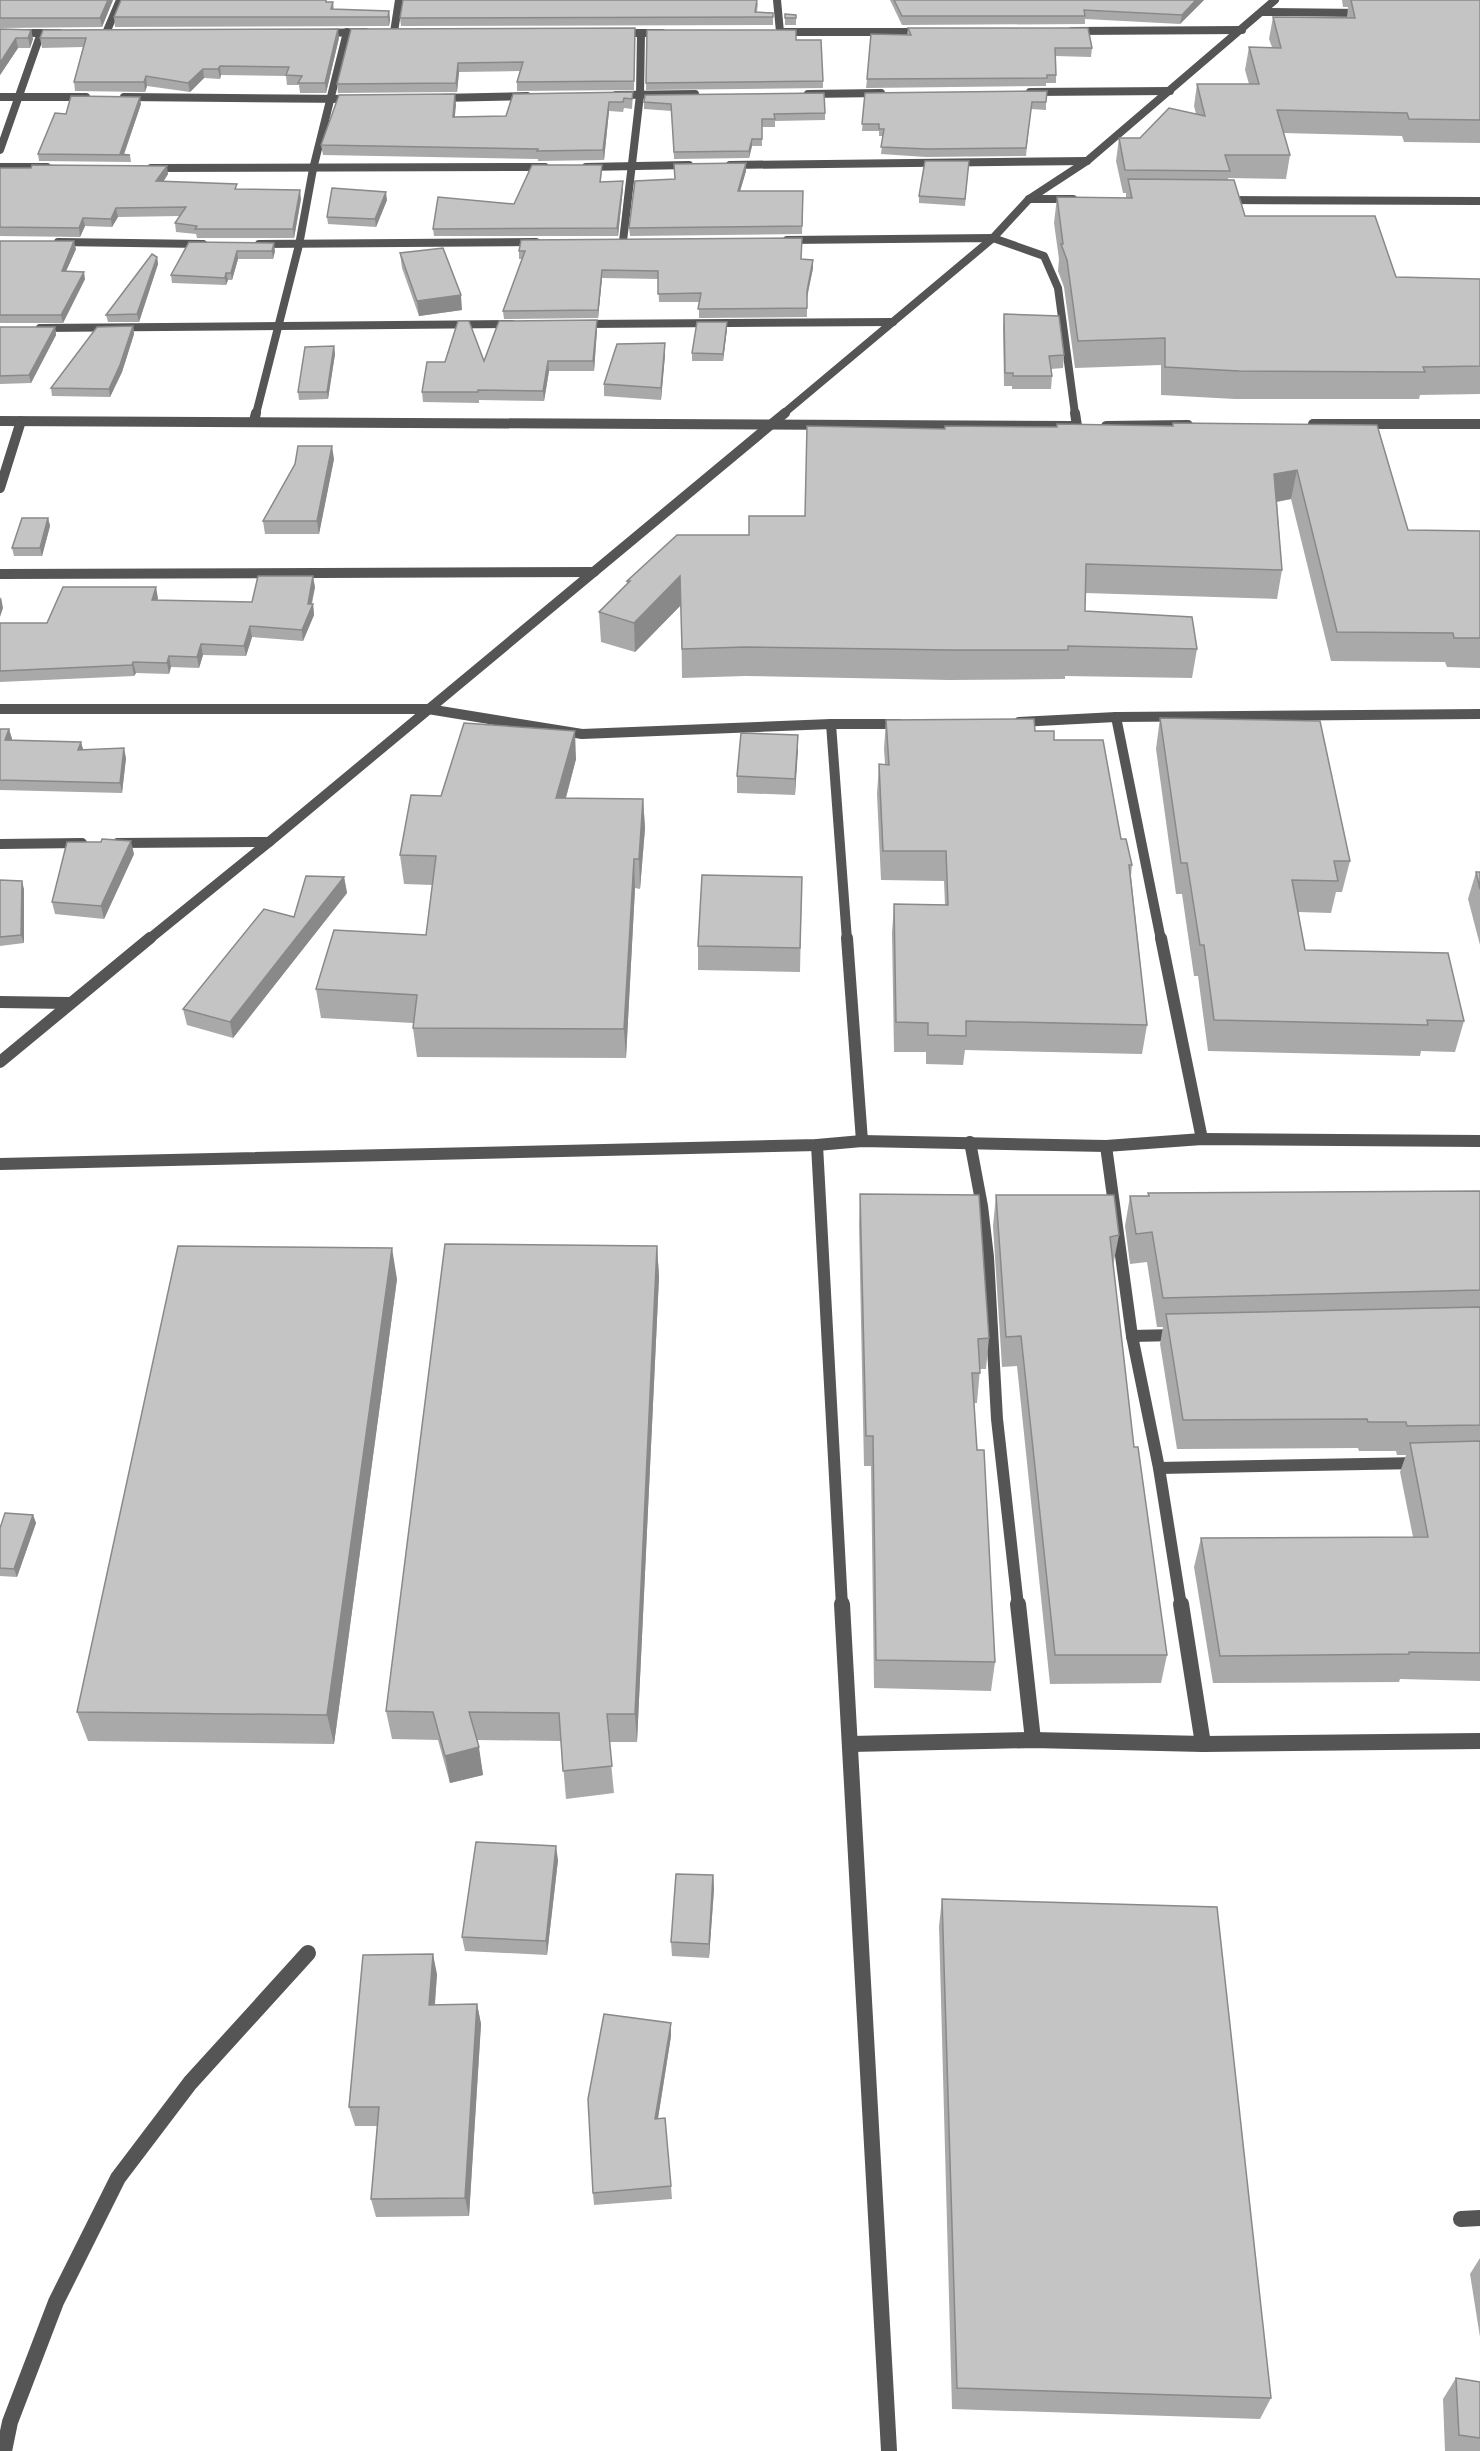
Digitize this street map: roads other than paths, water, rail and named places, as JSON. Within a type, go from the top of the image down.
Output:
[{"type":"street","points":[[106,33],[120,0]]},
{"type":"street","points":[[394,32],[399,0]]},
{"type":"street","points":[[777,0],[780,32]]},
{"type":"street","points":[[0,1062],[69,1003],[269,842],[768,427],[993,238],[1029,199],[1087,161],[1275,0]]},
{"type":"street","points":[[1262,12],[1365,14]]},
{"type":"street","points":[[1064,31],[1242,30]]},
{"type":"street","points":[[254,421],[299,245],[313,169],[347,32]]},
{"type":"street","points":[[312,33],[370,32]]},
{"type":"street","points":[[382,32],[406,32]]},
{"type":"street","points":[[768,32],[934,32]]},
{"type":"street","points":[[0,33],[63,33]]},
{"type":"street","points":[[0,150],[41,33]]},
{"type":"street","points":[[95,33],[118,33]]},
{"type":"street","points":[[606,33],[676,33]]},
{"type":"street","points":[[623,241],[640,95],[641,33]]},
{"type":"street","points":[[1017,92],[1170,91]]},
{"type":"street","points":[[793,94],[887,93]]},
{"type":"street","points":[[604,95],[699,94]]},
{"type":"street","points":[[425,98],[533,96]]},
{"type":"street","points":[[0,97],[91,97]]},
{"type":"street","points":[[115,97],[365,99]]},
{"type":"street","points":[[716,165],[1087,161]]},
{"type":"street","points":[[573,167],[692,165]]},
{"type":"street","points":[[0,166],[58,167]]},
{"type":"street","points":[[139,168],[550,167]]},
{"type":"street","points":[[1029,199],[1077,200]]},
{"type":"street","points":[[1219,200],[1480,201]]},
{"type":"street","points":[[778,240],[993,238],[1044,256],[1058,288],[1077,426]]},
{"type":"street","points":[[611,241],[635,241]]},
{"type":"street","points":[[48,242],[215,244]]},
{"type":"street","points":[[251,244],[551,242]]},
{"type":"street","points":[[574,324],[893,322]]},
{"type":"street","points":[[35,328],[526,324]]},
{"type":"street","points":[[0,421],[254,421],[768,427],[1089,426]]},
{"type":"street","points":[[0,488],[21,421]]},
{"type":"street","points":[[1302,424],[1480,424]]},
{"type":"street","points":[[1101,426],[1196,425]]},
{"type":"street","points":[[0,574],[594,572]]},
{"type":"street","points":[[0,710],[428,709],[582,734],[831,724],[915,724]]},
{"type":"street","points":[[1011,722],[1116,717],[1480,714]]},
{"type":"street","points":[[1116,717],[1202,1139]]},
{"type":"street","points":[[831,724],[862,1141]]},
{"type":"street","points":[[105,843],[269,842]]},
{"type":"street","points":[[0,844],[94,843]]},
{"type":"street","points":[[0,1002],[69,1003]]},
{"type":"street","points":[[0,1164],[817,1145],[862,1141],[1106,1146],[1202,1139],[1480,1141]]},
{"type":"street","points":[[970,1142],[982,1206],[988,1257],[997,1419],[1033,1740]]},
{"type":"street","points":[[817,1145],[889,2451]]},
{"type":"street","points":[[1106,1146],[1132,1336],[1159,1468],[1203,1744]]},
{"type":"street","points":[[1132,1336],[1192,1334]]},
{"type":"street","points":[[1159,1468],[1432,1462]]},
{"type":"street","points":[[851,1744],[1033,1740],[1203,1744],[1480,1741]]},
{"type":"street","points":[[4,2451],[10,2422],[56,2302],[118,2178],[190,2083],[308,1953]]},
{"type":"street","points":[[1461,2219],[1480,2218]]}]
